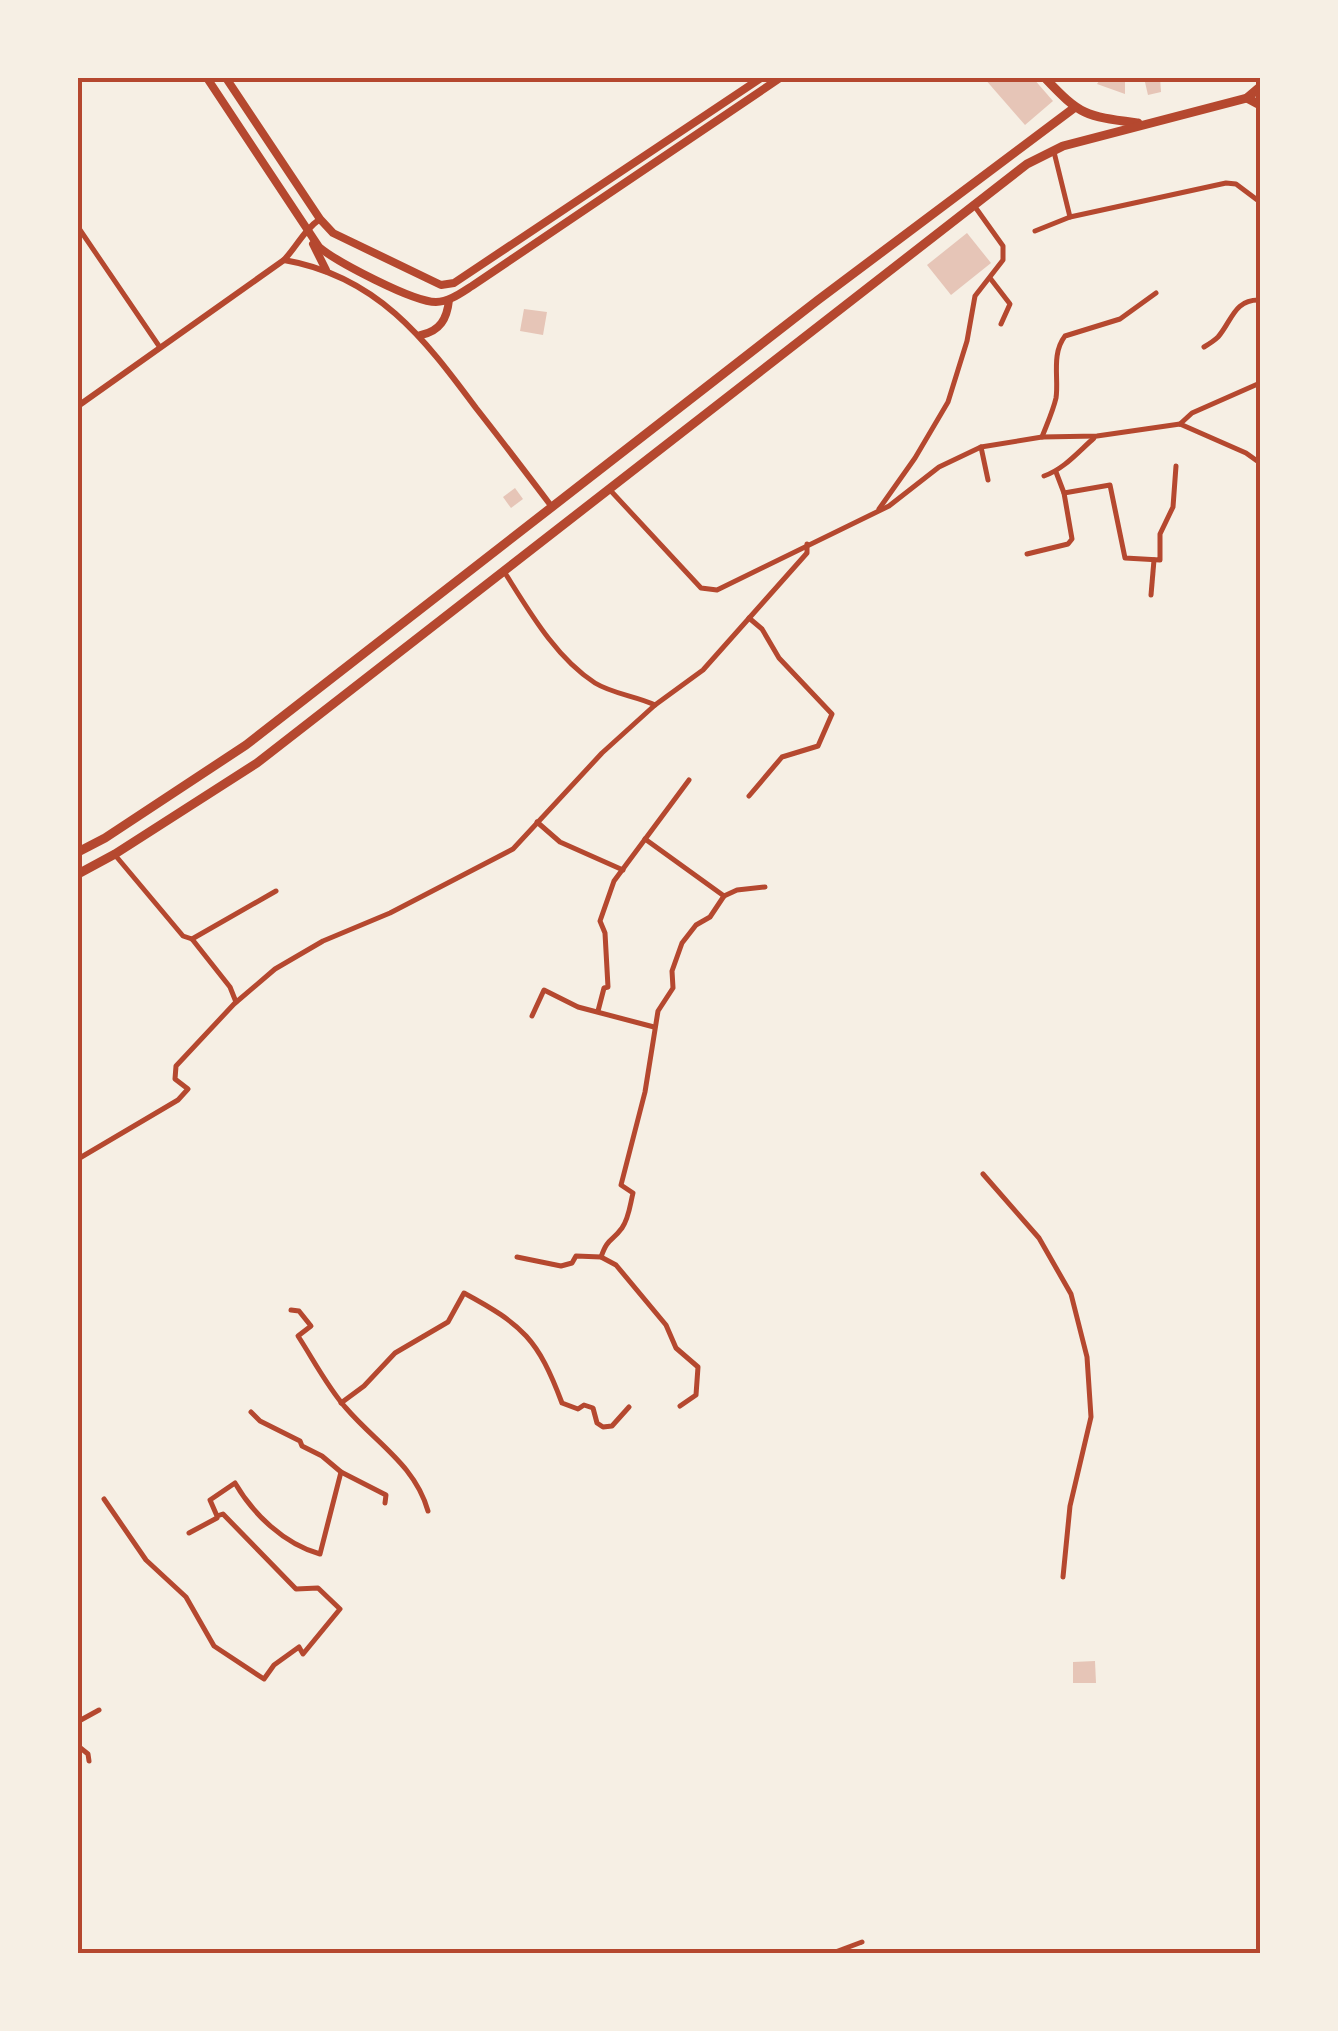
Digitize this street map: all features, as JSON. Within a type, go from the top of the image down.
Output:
[{"type":"highway","points":[[1045,78],[1074,108],[1096,117],[1145,124]]},
{"type":"highway","points":[[78,874],[257,764],[1027,164],[1054,149],[1247,98],[1260,88]]},
{"type":"highway","points":[[1247,98],[1260,105]]},
{"type":"highway","points":[[78,852],[106,838],[246,746],[953,196],[1074,108]]},
{"type":"highway","points":[[363,654],[376,671]]},
{"type":"main road","points":[[207,78],[329,256],[430,302],[448,300],[780,78]]},
{"type":"main road","points":[[226,78],[320,219],[343,240],[441,285],[454,282],[762,78]]},
{"type":"main road","points":[[309,232],[326,270]]},
{"type":"main road","points":[[421,335],[442,323],[448,300]]},
{"type":"street","points":[[1054,149],[1070,217]]},
{"type":"street","points":[[1036,231],[1070,217],[1226,183],[1236,184],[1260,202]]},
{"type":"street","points":[[878,511],[948,402],[967,341],[975,296],[1003,260],[1004,250],[972,204]]},
{"type":"street","points":[[78,406],[284,260],[320,219]]},
{"type":"street","points":[[78,226],[160,346]]},
{"type":"street","points":[[284,260],[326,270],[382,302],[421,335],[552,507]]},
{"type":"street","points":[[990,278],[1010,304],[1000,324]]},
{"type":"street","points":[[1042,436],[1056,396],[1060,343],[1075,332],[1120,319],[1156,294]]},
{"type":"street","points":[[1204,348],[1218,337],[1231,314],[1248,300],[1260,300]]},
{"type":"street","points":[[1180,424],[1192,413],[1260,384]]},
{"type":"street","points":[[610,490],[702,588],[717,590],[878,511],[940,468],[981,447],[1042,436],[1097,436],[1180,424],[1260,463]]},
{"type":"street","points":[[1044,476],[1056,472],[1097,436]]},
{"type":"street","points":[[981,447],[988,480]]},
{"type":"street","points":[[1064,494],[1110,486],[1125,558],[1154,560],[1162,558],[1160,534],[1173,507],[1176,466]]},
{"type":"street","points":[[1028,554],[1071,542],[1064,494],[1056,472]]},
{"type":"street","points":[[234,1004],[275,970],[323,941],[390,913],[513,849],[602,752],[703,670],[807,553],[806,544]]},
{"type":"street","points":[[1151,595],[1154,560]]},
{"type":"street","points":[[504,572],[541,627],[573,664],[596,684],[654,706]]},
{"type":"street","points":[[749,618],[832,714],[818,746],[782,757],[749,796]]},
{"type":"street","points":[[598,1010],[604,988],[608,987],[605,932],[600,921],[614,881],[689,780]]},
{"type":"street","points":[[537,822],[560,842],[623,870]]},
{"type":"street","points":[[645,839],[724,896]]},
{"type":"street","points":[[78,1159],[178,1100],[188,1089],[176,1078],[176,1066],[238,1000],[192,939],[183,936],[115,854]]},
{"type":"street","points":[[601,1257],[607,1240],[623,1227],[629,1213],[633,1193],[621,1185],[645,1092],[654,1026],[658,1011],[673,988],[672,971],[682,943],[724,896],[737,890],[765,887]]},
{"type":"street","points":[[192,939],[276,891]]},
{"type":"street","points":[[532,1016],[544,990],[578,1007],[654,1026]]},
{"type":"street","points":[[983,1174],[1039,1238],[1071,1294],[1087,1357],[1091,1417],[1070,1506],[1063,1577]]},
{"type":"street","points":[[517,1257],[561,1266],[572,1263],[576,1256],[601,1257],[616,1265],[666,1326],[676,1348],[698,1368],[696,1395],[680,1406]]},
{"type":"street","points":[[341,1403],[364,1386],[395,1353],[448,1322],[464,1293],[518,1324],[544,1359],[562,1403],[578,1409],[593,1408],[603,1427],[612,1426],[629,1407]]},
{"type":"street","points":[[291,1310],[299,1310],[311,1326],[298,1336],[341,1403],[410,1471],[424,1494],[428,1511]]},
{"type":"street","points":[[252,1412],[300,1441],[340,1472],[386,1495],[385,1503]]},
{"type":"street","points":[[223,1514],[218,1516],[210,1500],[234,1482],[243,1497],[279,1534],[320,1554],[340,1472]]},
{"type":"street","points":[[104,1499],[146,1560],[186,1597],[214,1646],[264,1679],[274,1666],[300,1647],[303,1654],[340,1609],[318,1588],[296,1589],[223,1514]]},
{"type":"street","points":[[189,1533],[223,1514]]},
{"type":"street","points":[[78,1719],[79,1722],[99,1710]]},
{"type":"street","points":[[78,1746],[89,1760]]},
{"type":"street","points":[[830,1954],[862,1942]]},
{"type":"building","points":[[984,78],[1033,78],[1053,101],[1025,125]]},
{"type":"building","points":[[1101,78],[1125,78],[1125,94],[1097,84]]},
{"type":"building","points":[[1144,78],[1160,78],[1161,92],[1148,95]]},
{"type":"building","points":[[967,233],[991,263],[951,295],[927,265]]},
{"type":"building","points":[[524,309],[547,312],[543,335],[520,331]]},
{"type":"building","points":[[515,488],[523,499],[511,508],[503,497]]},
{"type":"building","points":[[1095,1661],[1096,1683],[1073,1683],[1073,1662]]}]
